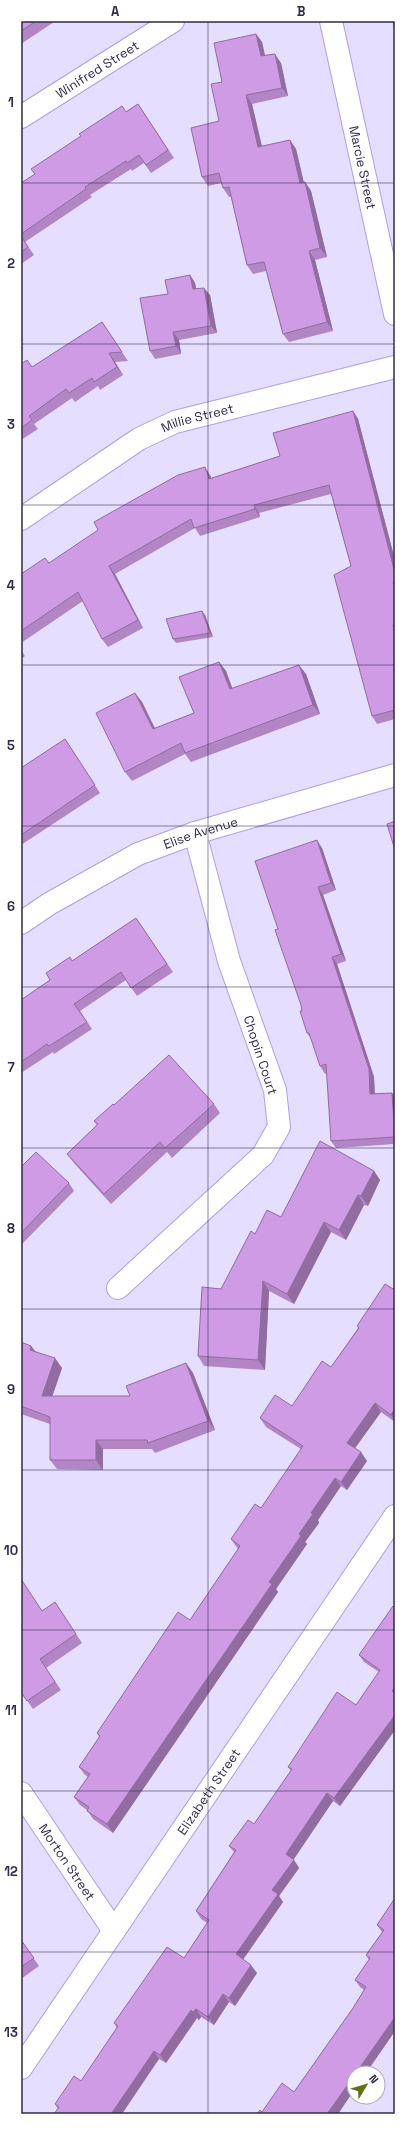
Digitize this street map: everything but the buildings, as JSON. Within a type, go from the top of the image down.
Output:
[{"type":"street","name":"Winifred Street","points":[[21,116],[173,21]]},
{"type":"street","name":"Marcie Street","points":[[331,21],[395,314]]},
{"type":"street","name":"Millie Street","points":[[21,519],[139,439],[175,422],[395,367]]},
{"type":"street","name":"Elise Avenue","points":[[21,923],[49,904],[138,854],[195,833],[395,775]]},
{"type":"street","name":"Chopin Court","points":[[118,1288],[263,1155],[279,1127],[275,1090],[229,961],[195,833]]},
{"type":"street","name":"Elizabeth Street","points":[[21,2068],[395,1516]]},
{"type":"street","name":"Morton Street","points":[[21,1794],[114,1931]]}]
